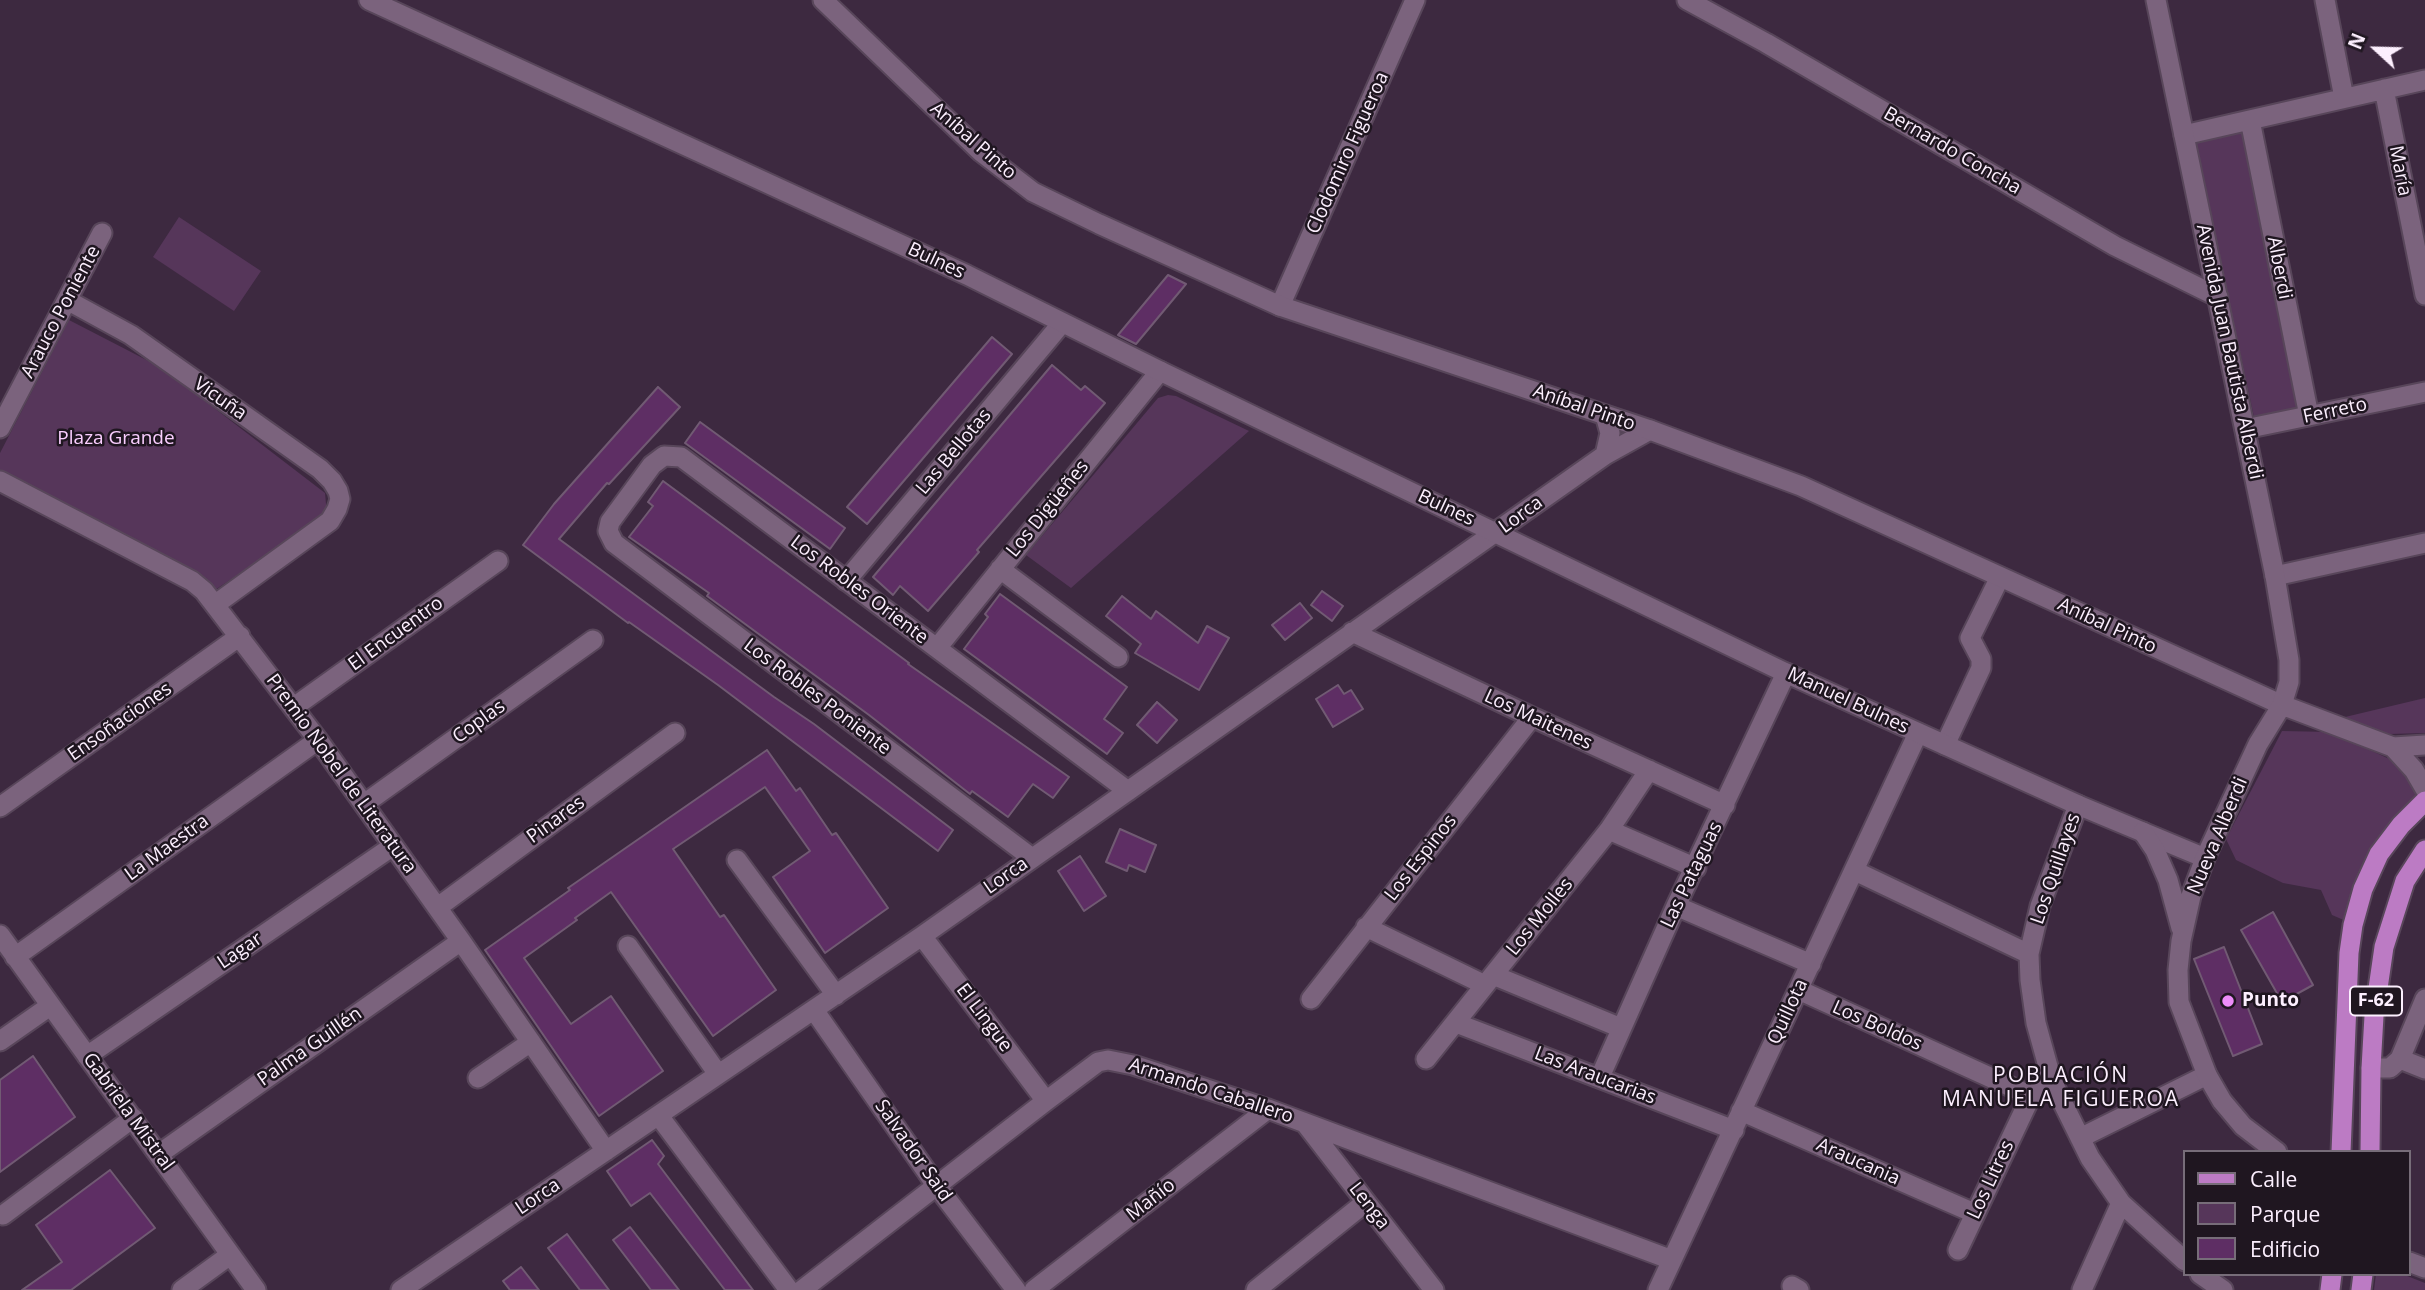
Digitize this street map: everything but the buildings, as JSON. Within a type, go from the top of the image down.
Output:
[{"type":"main road","name":"F-62","points":[[2341,1150],[2349,953],[2353,925],[2363,889],[2379,854],[2425,801]]},
{"type":"main road","name":"F-62","points":[[2370,1150],[2374,1016],[2384,947],[2405,881],[2422,854]]},
{"type":"street","name":"Bulnes","points":[[369,0],[967,275],[1160,371],[1497,532]]},
{"type":"street","name":"Aníbal Pinto","points":[[823,0],[981,152],[1034,192],[1099,224],[1280,306],[1650,430],[1801,485],[2281,705],[2393,747],[2425,745]]},
{"type":"street","name":"Clodomiro Figueroa","points":[[1280,306],[1415,0]]},
{"type":"street","name":"Bernardo Concha","points":[[1687,0],[2115,246],[2218,297]]},
{"type":"street","points":[[2325,0],[2344,98]]},
{"type":"street","name":"Avenida Juan Bautista Alberdi","points":[[2159,1],[2275,576],[2289,660],[2288,682],[2281,705]]},
{"type":"street","points":[[2184,135],[2425,80]]},
{"type":"street","name":"María","points":[[2384,89],[2425,295]]},
{"type":"street","name":"Alberdi","points":[[2250,120],[2309,416]]},
{"type":"street","name":"Arauco Poniente","points":[[0,428],[102,233]]},
{"type":"street","name":"Vicuña","points":[[67,300],[131,335],[320,469],[338,491],[340,499],[330,521],[216,604]]},
{"type":"street","name":"Las Bellotas","points":[[846,581],[1062,323]]},
{"type":"street","name":"Los Digüeñes","points":[[937,648],[1160,371]]},
{"type":"street","name":"Ferreto","points":[[2245,429],[2425,392]]},
{"type":"street","points":[[1605,415],[1610,433],[1605,455]]},
{"type":"street","name":"Lorca","points":[[401,1290],[922,936],[1605,455],[1650,430]]},
{"type":"street","name":"Los Robles Oriente","points":[[608,531],[615,513],[652,465],[664,456],[681,457],[1128,791]]},
{"type":"street","name":"Premio Nobel de Literatura","points":[[0,481],[192,581],[216,604],[438,907],[606,1151]]},
{"type":"street","name":"Los Robles Poniente","points":[[608,531],[610,538],[619,548],[1032,858]]},
{"type":"street","name":"Manuel Bulnes","points":[[1497,532],[1786,673],[2078,805],[2205,858]]},
{"type":"street","points":[[2275,576],[2425,542]]},
{"type":"street","name":"El Encuentro","points":[[294,707],[498,561]]},
{"type":"street","points":[[1000,569],[1118,657]]},
{"type":"street","points":[[1945,745],[1980,668],[1981,659],[1970,638],[2000,576]]},
{"type":"street","name":"Los Maitenes","points":[[1352,632],[1726,805]]},
{"type":"street","name":"Ensoñaciones","points":[[0,807],[240,636]]},
{"type":"street","name":"Coplas","points":[[364,804],[593,640]]},
{"type":"street","name":"Las Pataguas","points":[[1600,1077],[1676,906],[1786,673]]},
{"type":"street","name":"Nueva Alberdi","points":[[2274,1150],[2244,1126],[2222,1101],[2207,1075],[2179,1002],[2178,970],[2191,896],[2205,858],[2258,744],[2281,705]]},
{"type":"street","name":"Los Espinos","points":[[1311,999],[1532,717]]},
{"type":"street","name":"Pinares","points":[[438,907],[675,733]]},
{"type":"street","name":"Quillota","points":[[1658,1290],[1918,733]]},
{"type":"street","name":"La Maestra","points":[[15,957],[318,740]]},
{"type":"street","name":"Aníbal Pinto","points":[[2393,747],[2414,770],[2425,789]]},
{"type":"street","name":"Los Molles","points":[[1426,1059],[1609,830],[1649,770]]},
{"type":"street","name":"Los Quillayes","points":[[2078,805],[2040,906],[2029,954],[2036,1023],[2052,1082],[2090,1158],[2121,1203],[2184,1260]]},
{"type":"street","points":[[1609,830],[1696,868]]},
{"type":"street","points":[[2143,832],[2155,850],[2168,880],[2183,934]]},
{"type":"street","points":[[2422,854],[2425,837]]},
{"type":"street","name":"Lagar","points":[[87,1056],[393,846]]},
{"type":"street","points":[[737,860],[836,995]]},
{"type":"street","points":[[1855,871],[2029,954]]},
{"type":"street","points":[[1676,906],[1811,964]]},
{"type":"street","points":[[1366,927],[1489,980],[1620,1028]]},
{"type":"street","name":"Gabriela Mistral","points":[[0,935],[256,1290]]},
{"type":"street","name":"El Lingue","points":[[922,936],[1046,1101]]},
{"type":"street","name":"Palma Guillén","points":[[159,1154],[461,941]]},
{"type":"street","points":[[628,946],[718,1074]]},
{"type":"street","name":"Los Boldos","points":[[1799,990],[2031,1096]]},
{"type":"street","points":[[2371,1068],[2390,1068],[2400,1059],[2425,999]]},
{"type":"street","points":[[0,1041],[50,1006]]},
{"type":"street","name":"Salvador Said","points":[[814,1010],[936,1185],[1016,1290]]},
{"type":"street","name":"Las Araucarias","points":[[1456,1023],[1734,1130]]},
{"type":"street","points":[[478,1078],[531,1042]]},
{"type":"street","points":[[2400,1059],[2425,1069]]},
{"type":"street","name":"Armando Caballero","points":[[802,1290],[1046,1101],[1098,1062],[1108,1060],[1133,1065],[1268,1109],[1672,1260]]},
{"type":"street","points":[[2080,1138],[2207,1075]]},
{"type":"street","points":[[2031,1096],[2052,1082]]},
{"type":"street","name":"Los Litres","points":[[1958,1250],[2031,1096]]},
{"type":"street","name":"Mañío","points":[[1034,1290],[1268,1109]]},
{"type":"street","name":"Araucania","points":[[1741,1111],[1974,1213]]},
{"type":"street","points":[[659,1116],[789,1290]]},
{"type":"street","points":[[3,1215],[134,1118]]},
{"type":"street","name":"Lenga","points":[[1305,1123],[1434,1290]]},
{"type":"street","points":[[1255,1290],[1366,1202]]},
{"type":"street","points":[[2082,1290],[2121,1203]]},
{"type":"street","points":[[182,1290],[230,1255]]},
{"type":"street","points":[[2203,1276],[2223,1290]]},
{"type":"green space","points":[[2242,128],[2297,408],[2254,417],[2195,142]]},
{"type":"green space","points":[[179,217],[261,271],[234,311],[153,257]]},
{"type":"green space","name":"Plaza Grande","points":[[69,320],[162,368],[325,493],[327,515],[212,592],[0,470],[0,453]]},
{"type":"green space","points":[[1176,396],[1249,431],[1071,588],[1026,555],[1158,398]]},
{"type":"green space","points":[[2425,698],[2425,733],[2390,734],[2369,729],[2345,717]]},
{"type":"green space","points":[[2282,731],[2331,732],[2398,763],[2421,794],[2375,843],[2356,881],[2346,921],[2332,915],[2321,890],[2283,883],[2236,860],[2226,839]]},
{"type":"green space","points":[[2376,1276],[2407,1276],[2425,1283],[2425,1290],[2374,1290]]},
{"type":"place","name":"Punto","points":[[2228,1001]]},
{"type":"district","name":"POBLACIÓN MANUELA FIGUEROA","points":[[2061,1088]]}]
